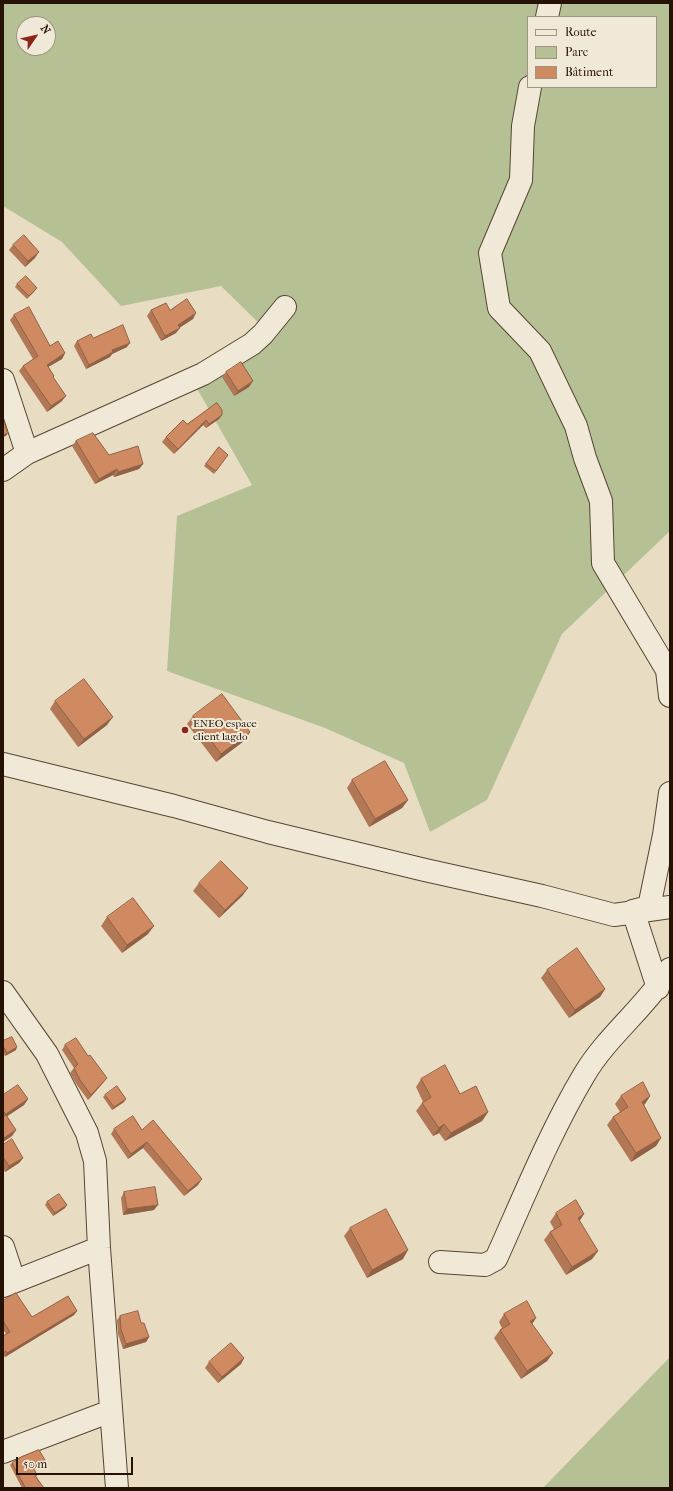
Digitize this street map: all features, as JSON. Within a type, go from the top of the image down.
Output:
[{"type":"street","points":[[547,16],[550,3]]},
{"type":"street","points":[[530,88],[523,126],[522,180],[490,253],[499,308],[540,351],[576,426],[585,458],[601,501],[603,563],[667,670],[670,696]]},
{"type":"street","points":[[3,470],[28,453],[203,374],[252,344],[263,334],[285,307]]},
{"type":"street","points":[[3,380],[28,453]]},
{"type":"street","points":[[3,764],[174,806],[268,832],[425,870],[542,896],[614,915],[649,908],[664,835],[670,793]]},
{"type":"street","points":[[633,911],[670,907]]},
{"type":"street","points":[[633,911],[658,988]]},
{"type":"street","points":[[440,1262],[485,1265],[496,1259],[541,1158],[584,1075],[596,1056],[658,988],[670,969]]},
{"type":"street","points":[[3,992],[47,1054],[87,1133],[95,1161],[99,1248],[117,1488]]},
{"type":"street","points":[[3,1247],[10,1268],[7,1284]]},
{"type":"street","points":[[7,1284],[99,1248]]},
{"type":"street","points":[[3,1452],[111,1411]]},
{"type":"green space","points":[[3,3],[670,3],[670,531],[562,634],[487,800],[430,832],[404,763],[325,728],[167,671],[177,516],[252,485],[195,385],[270,334],[221,286],[121,306],[62,242],[3,206]]},
{"type":"green space","points":[[670,1357],[670,1488],[543,1488]]},
{"type":"building","points":[[24,235],[39,252],[28,261],[13,245]]},
{"type":"building","points":[[26,276],[37,288],[29,296],[17,284]]},
{"type":"building","points":[[187,299],[196,313],[178,325],[180,328],[165,336],[151,310],[166,303],[170,310]]},
{"type":"building","points":[[29,307],[50,346],[58,341],[65,353],[47,365],[66,396],[51,406],[23,366],[38,356],[14,315]]},
{"type":"building","points":[[123,325],[130,343],[112,350],[113,352],[89,365],[77,341],[91,334],[93,338]]},
{"type":"building","points":[[241,362],[253,381],[238,391],[226,372]]},
{"type":"building","points":[[217,403],[222,410],[222,415],[209,424],[206,420],[178,449],[166,437],[183,420],[187,424]]},
{"type":"building","points":[[3,420],[8,433],[3,435]]},
{"type":"building","points":[[93,433],[109,455],[138,446],[143,464],[118,472],[117,469],[99,479],[76,441]]},
{"type":"building","points":[[219,447],[228,455],[216,471],[206,464]]},
{"type":"building","points":[[84,679],[113,717],[84,739],[55,701]]},
{"type":"building","points":[[222,694],[250,732],[221,754],[193,716]]},
{"type":"building","points":[[385,761],[408,800],[375,819],[352,780]]},
{"type":"building","points":[[221,861],[248,888],[225,910],[199,883]]},
{"type":"building","points":[[133,898],[154,926],[127,945],[107,917]]},
{"type":"building","points":[[577,948],[605,989],[575,1010],[547,970]]},
{"type":"building","points":[[12,1037],[17,1047],[7,1053],[3,1046],[3,1041]]},
{"type":"building","points":[[76,1038],[88,1056],[90,1055],[107,1078],[91,1095],[80,1080],[74,1068],[78,1064],[65,1045]]},
{"type":"building","points":[[445,1065],[460,1094],[476,1086],[488,1112],[451,1133],[444,1124],[439,1128],[422,1103],[431,1097],[421,1079]]},
{"type":"building","points":[[643,1082],[650,1096],[642,1102],[661,1138],[636,1153],[613,1117],[628,1107],[621,1096]]},
{"type":"building","points":[[18,1085],[28,1099],[6,1114],[3,1111],[3,1095]]},
{"type":"building","points":[[117,1086],[126,1099],[114,1107],[105,1095]]},
{"type":"building","points":[[6,1115],[16,1130],[4,1138],[3,1117]]},
{"type":"building","points":[[133,1116],[142,1130],[153,1120],[202,1179],[188,1191],[147,1142],[131,1154],[114,1129]]},
{"type":"building","points":[[12,1139],[23,1158],[9,1166],[3,1157],[3,1145]]},
{"type":"building","points":[[155,1187],[158,1205],[127,1209],[124,1192]]},
{"type":"building","points":[[59,1194],[67,1205],[55,1213],[47,1202]]},
{"type":"building","points":[[576,1200],[584,1214],[578,1218],[598,1251],[572,1267],[550,1232],[562,1225],[556,1213]]},
{"type":"building","points":[[386,1209],[408,1250],[372,1270],[350,1228]]},
{"type":"building","points":[[16,1293],[32,1317],[68,1296],[77,1311],[7,1353],[6,1351],[3,1353],[3,1336],[10,1332],[3,1321],[3,1301]]},
{"type":"building","points":[[527,1301],[536,1318],[530,1321],[553,1353],[527,1371],[500,1330],[510,1324],[504,1314]]},
{"type":"building","points":[[138,1311],[141,1323],[144,1323],[149,1337],[126,1344],[121,1329],[120,1316]]},
{"type":"building","points":[[231,1343],[244,1358],[222,1377],[209,1362]]},
{"type":"building","points":[[39,1450],[45,1460],[33,1467],[37,1475],[35,1476],[44,1488],[24,1488],[25,1487],[12,1463],[21,1457]]},
{"type":"place","name":"ENEO espace client lagdo","points":[[185,730]]}]
